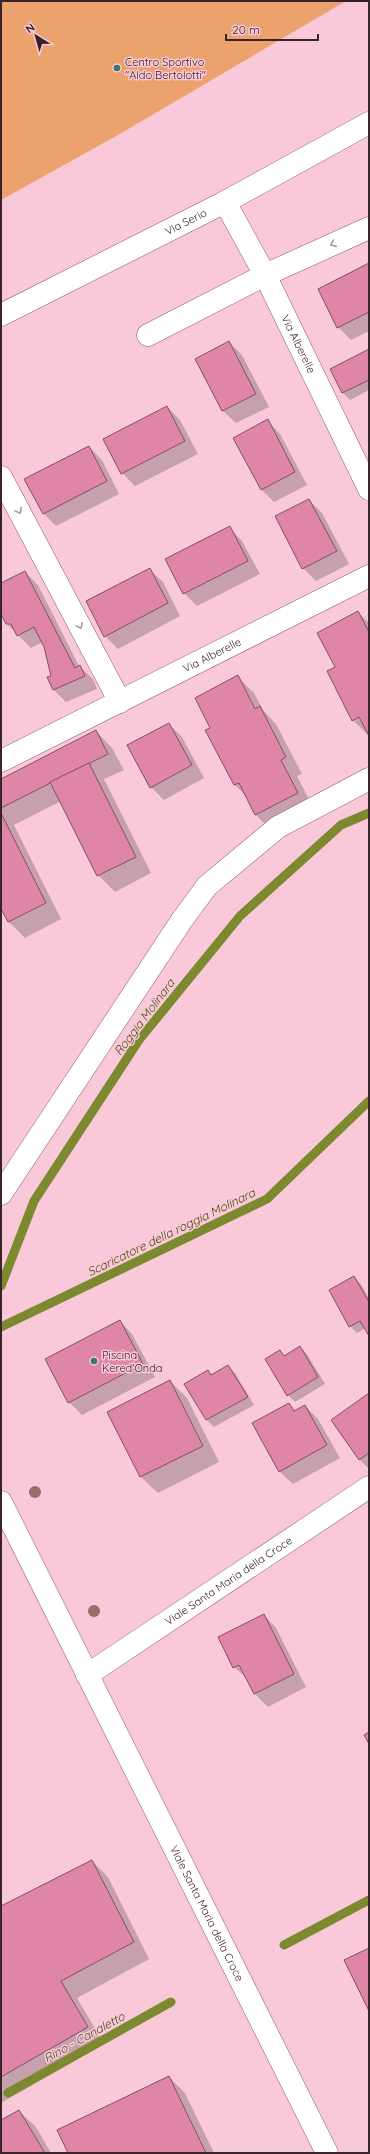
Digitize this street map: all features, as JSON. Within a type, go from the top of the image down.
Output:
[{"type":"street","name":"Via Serio","points":[[1,315],[225,202],[369,123]]},
{"type":"street","name":"Via Alberelle","points":[[225,202],[265,275],[369,489]]},
{"type":"street","points":[[148,335],[265,275],[369,228]]},
{"type":"street","points":[[1,477],[120,702]]},
{"type":"street","name":"Via Alberelle","points":[[1,761],[369,576]]},
{"type":"street","points":[[1,1194],[178,926],[208,886],[278,827],[369,779]]},
{"type":"street","name":"Viale Santa Maria della Croce","points":[[87,1675],[369,1487]]},
{"type":"street","name":"Viale Santa Maria della Croce","points":[[1,1502],[326,2153]]},
{"type":"shaded area","name":"Centro Sportivo \"Aldo Bertolotti\"","points":[[1,1],[346,1],[118,135],[1,200]]},
{"type":"building","points":[[369,263],[369,312],[337,328],[318,289]]},
{"type":"building","points":[[229,341],[256,394],[222,411],[195,359]]},
{"type":"building","points":[[369,349],[369,380],[342,393],[330,369]]},
{"type":"building","points":[[167,406],[185,441],[121,474],[103,439]]},
{"type":"building","points":[[268,419],[295,472],[261,490],[233,438]]},
{"type":"building","points":[[89,446],[107,481],[43,514],[24,479]]},
{"type":"building","points":[[309,499],[337,551],[302,569],[275,516]]},
{"type":"building","points":[[230,526],[248,561],[183,594],[165,559]]},
{"type":"building","points":[[150,568],[168,603],[104,637],[86,601]]},
{"type":"building","points":[[25,571],[75,668],[80,665],[85,676],[53,690],[47,677],[51,676],[44,647],[34,627],[17,636],[11,624],[6,624],[1,614],[1,583]]},
{"type":"building","points":[[358,611],[369,632],[369,736],[359,717],[352,721],[327,671],[335,667],[317,633]]},
{"type":"building","points":[[238,675],[255,709],[260,706],[286,757],[281,760],[298,793],[255,815],[239,783],[234,785],[205,730],[210,728],[195,698]]},
{"type":"building","points":[[169,723],[192,765],[150,788],[127,745]]},
{"type":"building","points":[[96,730],[108,754],[1,808],[1,779]]},
{"type":"building","points":[[89,763],[136,857],[97,876],[50,782]]},
{"type":"building","points":[[1,813],[46,903],[8,922],[1,909]]},
{"type":"building","points":[[354,1276],[369,1302],[369,1336],[360,1321],[349,1327],[329,1290]]},
{"type":"building","name":"Piscina Kered'Onda","points":[[120,1320],[143,1364],[68,1403],[45,1359]]},
{"type":"building","points":[[300,1346],[318,1377],[287,1396],[265,1359],[280,1350],[284,1356]]},
{"type":"building","points":[[228,1365],[248,1397],[206,1420],[184,1384],[208,1370],[211,1375]]},
{"type":"building","points":[[170,1380],[203,1446],[140,1477],[107,1412]]},
{"type":"building","points":[[369,1393],[369,1453],[359,1460],[331,1420]]},
{"type":"building","points":[[289,1403],[294,1411],[305,1405],[327,1445],[279,1472],[252,1423]]},
{"type":"building","points":[[264,1614],[294,1674],[254,1694],[239,1665],[233,1668],[218,1637]]},
{"type":"building","points":[[369,1732],[369,1744],[364,1735]]},
{"type":"building","points":[[92,1860],[134,1942],[61,1981],[88,2027],[1,2077],[1,1906]]},
{"type":"building","points":[[369,1948],[369,2011],[344,1960]]},
{"type":"building","points":[[169,2076],[206,2153],[68,2153],[57,2130]]},
{"type":"building","points":[[19,2110],[45,2153],[1,2153],[1,2120]]},
{"type":"waterway","name":"Roggia Molinara","points":[[1,1286],[34,1201],[139,1040],[240,916],[341,825],[369,813]]},
{"type":"waterway","name":"Scaricatore della roggia Molinara","points":[[1,1327],[267,1199],[369,1101]]},
{"type":"waterway","name":"Rino - Canaletto","points":[[284,1945],[369,1900]]},
{"type":"waterway","name":"Rino - Canaletto","points":[[8,2093],[171,2002]]},
{"type":"place","name":"Centro Sportivo \"Aldo Bertolotti\"","points":[[117,68]]},
{"type":"place","name":"Piscina Kered'Onda","points":[[94,1361]]}]
